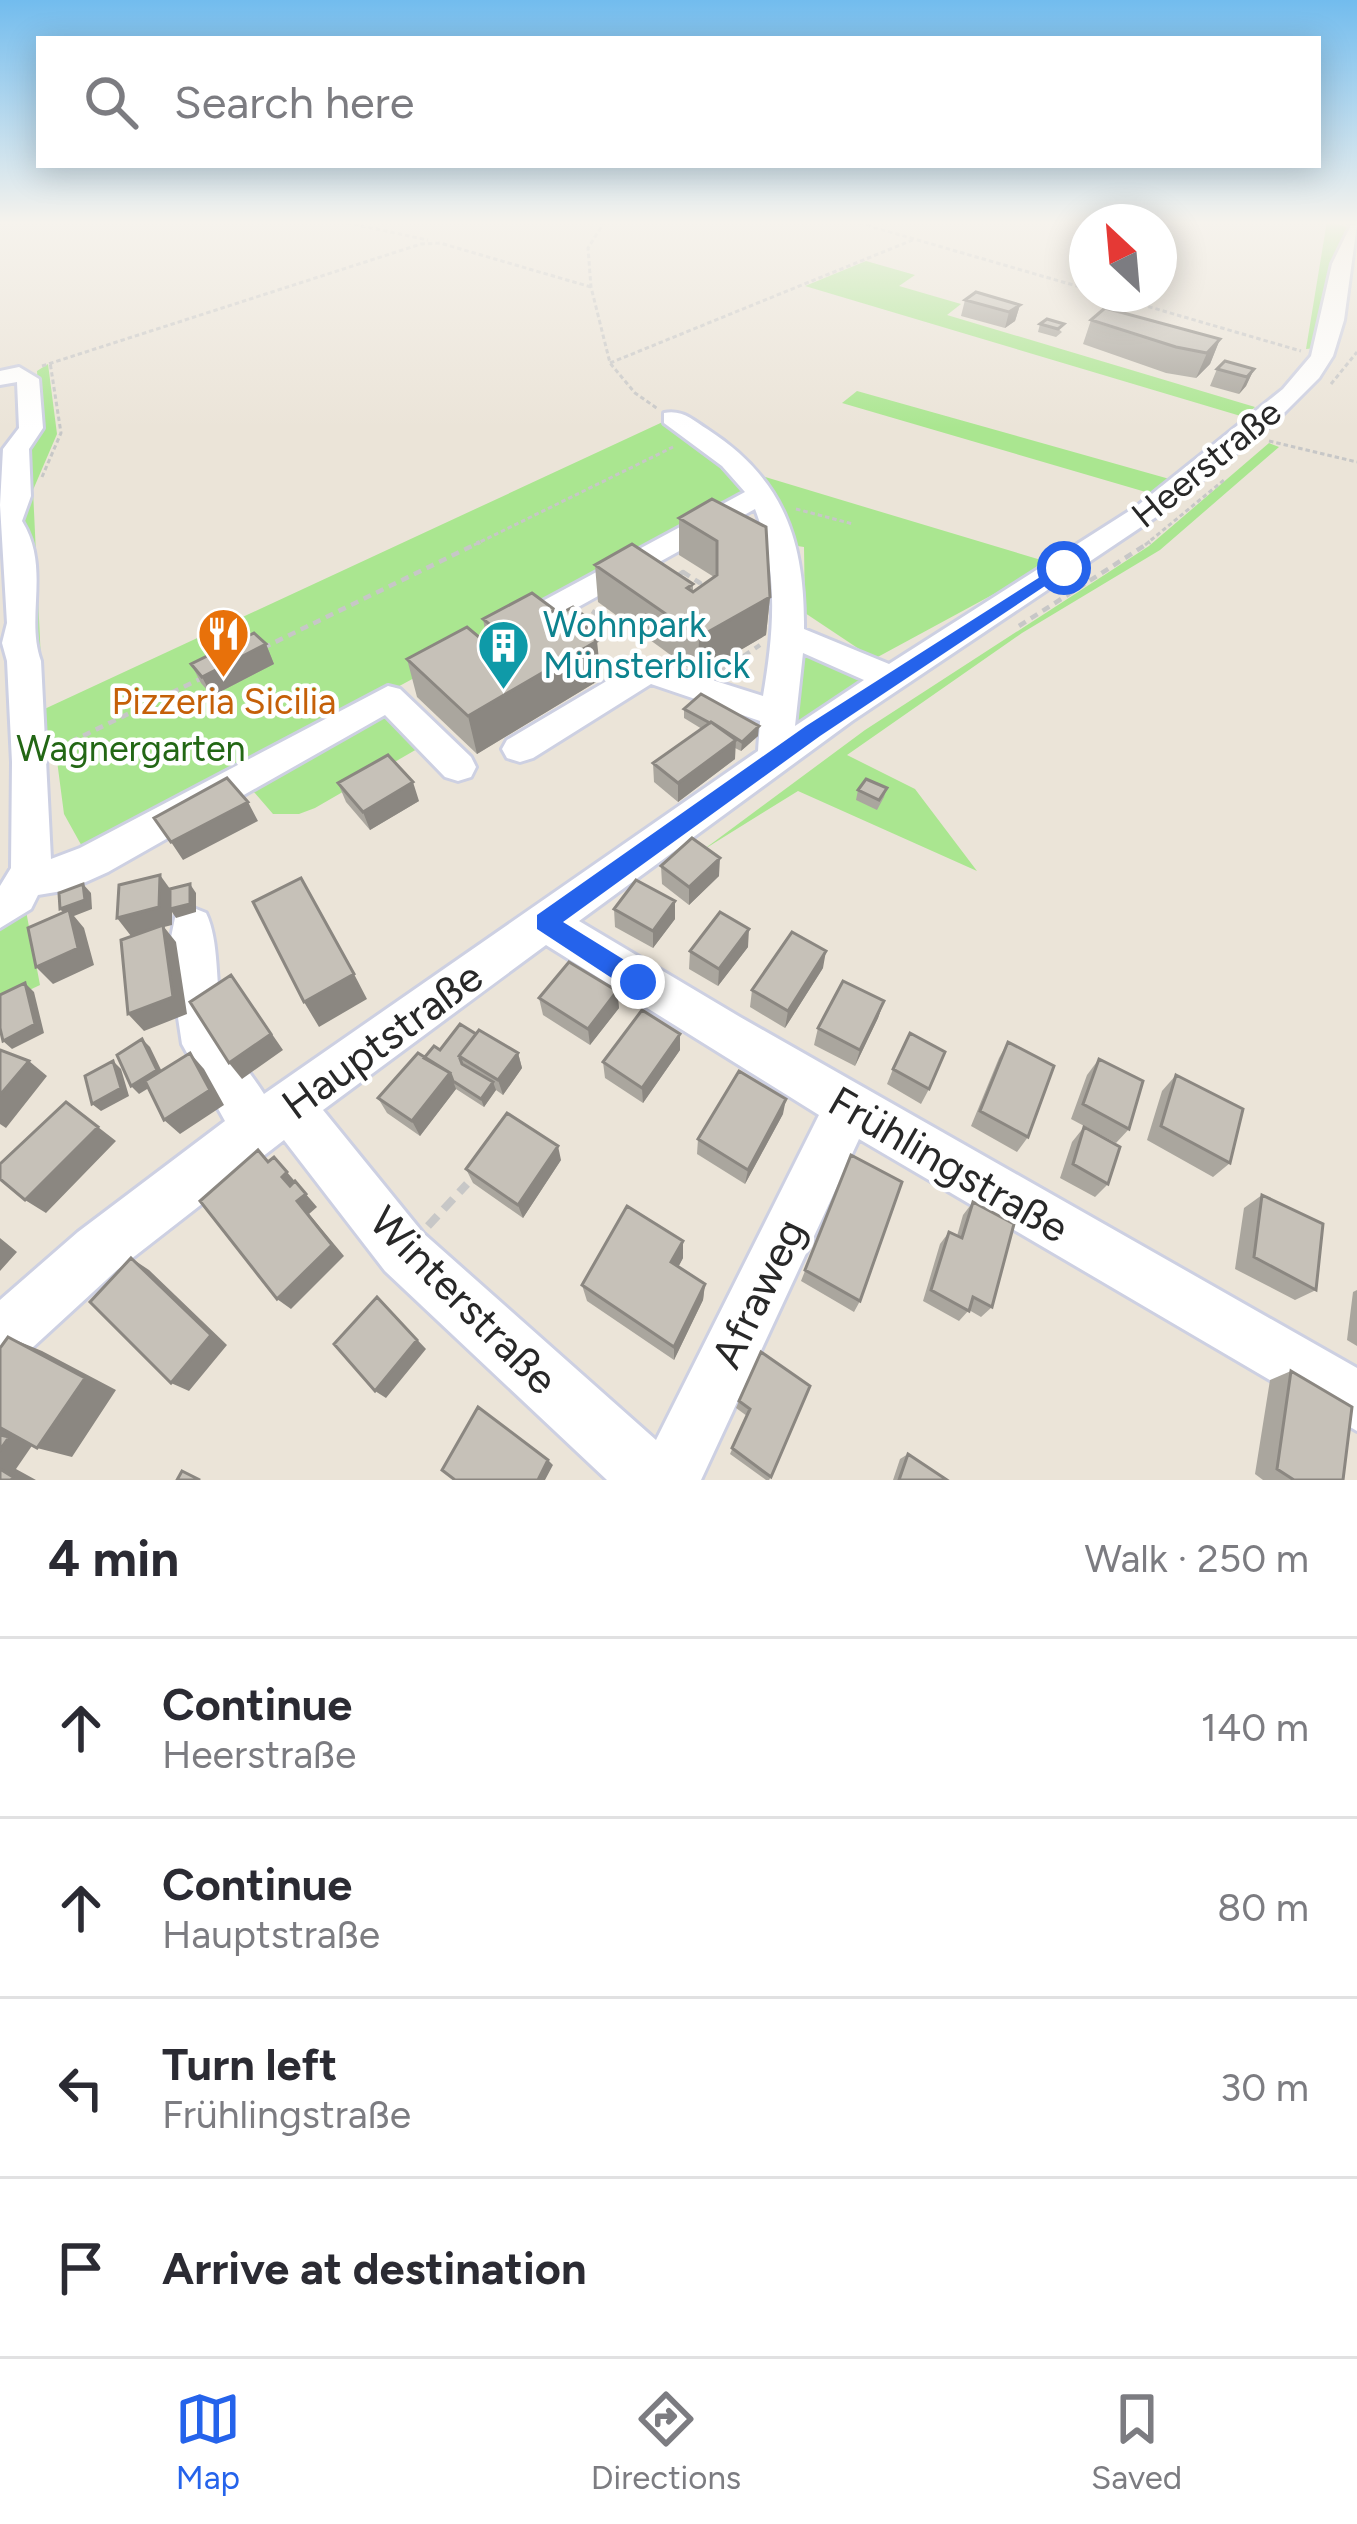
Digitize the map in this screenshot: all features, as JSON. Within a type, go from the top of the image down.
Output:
[{"type":"street","name":"Heerstraße","points":[[776,757],[1133,525],[1246,433],[1323,356],[1346,290]]},
{"type":"street","points":[[10,376],[29,382],[32,428],[12,439],[16,496],[4,513],[20,541],[23,623],[9,646],[24,662],[30,762],[28,880]]},
{"type":"street","points":[[673,418],[739,464],[765,497],[784,545],[787,622],[775,713],[776,757]]},
{"type":"street","points":[[496,640],[765,497]]},
{"type":"street","points":[[787,622],[891,678]]},
{"type":"street","points":[[520,749],[637,675],[652,672],[775,713]]},
{"type":"street","points":[[0,910],[28,880],[68,873],[94,860],[402,691],[458,766]]},
{"type":"street","name":"Hauptstraße","points":[[0,1339],[116,1234],[776,757]]},
{"type":"street","name":"Frühlingstraße","points":[[545,922],[568,941],[1357,1401]]},
{"type":"street","name":"Winterstraße","points":[[191,926],[190,952],[205,1044],[404,1252],[653,1480]]},
{"type":"street","name":"Afraweg","points":[[669,1480],[850,1106]]},
{"type":"path","points":[[10,376],[276,290]]},
{"type":"path","points":[[592,290],[610,363],[635,393],[673,418]]},
{"type":"path","points":[[610,363],[788,290]]},
{"type":"path","points":[[1166,312],[1292,349]]},
{"type":"path","points":[[1349,346],[1357,351]]},
{"type":"path","points":[[38,489],[61,434],[50,362]]},
{"type":"path","points":[[252,654],[700,434]]},
{"type":"path","points":[[1269,441],[1357,462]]},
{"type":"path","points":[[765,497],[853,524]]},
{"type":"path","points":[[683,572],[700,583],[700,605],[694,609],[660,586],[683,572]]},
{"type":"path","points":[[686,683],[713,676],[768,639],[769,626],[787,622]]},
{"type":"path","points":[[30,762],[212,674]]},
{"type":"path","points":[[404,1252],[466,1184]]},
{"type":"green space","points":[[819,290],[913,290],[961,304],[947,315],[1255,407],[1244,417]]},
{"type":"green space","points":[[1316,290],[1328,290],[1318,348],[1306,349]]},
{"type":"green space","points":[[48,364],[57,434],[33,490],[43,704],[17,511],[21,450],[40,422],[37,371]]},
{"type":"green space","points":[[857,391],[1173,480],[1156,495],[842,403]]},
{"type":"green space","name":"Wagnergarten","points":[[667,420],[730,462],[721,469],[751,496],[94,851],[84,850],[64,814],[56,753],[45,743],[38,712]]},
{"type":"green space","points":[[1269,443],[1279,447],[1160,550],[1022,633],[847,755],[915,789],[977,871],[798,791],[703,850],[865,730],[1149,546]]},
{"type":"green space","points":[[755,474],[1051,563],[874,659],[805,613],[804,547],[791,545]]},
{"type":"green space","points":[[801,650],[872,675],[800,724],[791,723]]},
{"type":"green space","points":[[388,713],[424,745],[315,808],[299,814],[273,814],[247,784]]},
{"type":"green space","points":[[23,895],[40,985],[0,1004],[0,919]]},
{"type":"building","points":[[976,292],[1020,305],[1009,312],[965,300]]},
{"type":"building","points":[[1100,312],[1120,312],[1220,339],[1207,353],[1091,320]]},
{"type":"building","points":[[1047,319],[1064,324],[1058,329],[1040,324]]},
{"type":"building","points":[[1225,361],[1254,369],[1247,377],[1217,369]]},
{"type":"building","points":[[712,499],[766,527],[770,597],[699,637],[595,565],[632,544],[693,584],[687,588],[693,592],[717,575],[717,541],[679,518]]},
{"type":"building","points":[[532,593],[555,610],[546,615],[550,619],[573,607],[591,621],[579,627],[597,641],[468,716],[407,659],[467,627],[492,648],[508,639],[483,619]]},
{"type":"building","points":[[254,633],[266,644],[202,677],[191,664]]},
{"type":"building","points":[[701,694],[759,726],[742,742],[684,709]]},
{"type":"building","points":[[711,722],[736,740],[678,783],[653,763]]},
{"type":"building","points":[[388,755],[413,782],[363,812],[338,783]]},
{"type":"building","points":[[227,778],[248,802],[171,842],[154,818]]},
{"type":"building","points":[[866,779],[887,788],[879,800],[858,790]]},
{"type":"building","points":[[692,838],[720,858],[689,887],[661,866]]},
{"type":"building","points":[[160,875],[159,907],[117,918],[119,885]]},
{"type":"building","points":[[301,878],[354,974],[304,1002],[253,902]]},
{"type":"building","points":[[636,880],[675,901],[653,931],[614,909]]},
{"type":"building","points":[[83,884],[85,900],[60,909],[59,893]]},
{"type":"building","points":[[190,884],[190,904],[170,909],[170,889]]},
{"type":"building","points":[[69,910],[78,948],[36,967],[28,928]]},
{"type":"building","points":[[720,912],[749,929],[719,969],[690,951]]},
{"type":"building","points":[[163,925],[173,997],[128,1014],[121,940]]},
{"type":"building","points":[[792,932],[826,951],[788,1011],[752,990]]},
{"type":"building","points":[[569,962],[617,991],[588,1029],[539,998]]},
{"type":"building","points":[[231,975],[271,1034],[229,1063],[190,1002]]},
{"type":"building","points":[[843,981],[884,1001],[860,1050],[818,1028]]},
{"type":"building","points":[[25,983],[35,1024],[3,1041],[0,995]]},
{"type":"building","points":[[642,1010],[680,1034],[642,1088],[603,1062]]},
{"type":"building","points":[[460,1024],[476,1034],[459,1056],[462,1064],[493,1082],[481,1099],[424,1058],[434,1046],[440,1050]]},
{"type":"building","points":[[479,1030],[518,1053],[498,1080],[459,1056]]},
{"type":"building","points":[[910,1033],[945,1052],[929,1089],[893,1069]]},
{"type":"building","points":[[142,1039],[157,1070],[131,1086],[117,1055]]},
{"type":"building","points":[[1008,1042],[1054,1066],[1028,1137],[980,1111]]},
{"type":"building","points":[[0,1050],[29,1061],[0,1095]]},
{"type":"building","points":[[190,1053],[210,1090],[164,1120],[145,1081]]},
{"type":"building","points":[[418,1053],[450,1073],[412,1121],[378,1098]]},
{"type":"building","points":[[1099,1059],[1143,1081],[1129,1129],[1083,1104]]},
{"type":"building","points":[[113,1061],[121,1088],[92,1104],[85,1076]]},
{"type":"building","points":[[739,1071],[786,1099],[748,1170],[698,1139]]},
{"type":"building","points":[[1176,1075],[1243,1109],[1230,1163],[1161,1126]]},
{"type":"building","points":[[66,1102],[98,1127],[25,1200],[0,1179],[0,1164]]},
{"type":"building","points":[[507,1113],[558,1146],[518,1205],[466,1169]]},
{"type":"building","points":[[1084,1127],[1120,1147],[1108,1184],[1073,1164]]},
{"type":"building","points":[[258,1150],[268,1162],[274,1157],[287,1172],[282,1177],[290,1186],[295,1181],[306,1194],[297,1201],[332,1245],[277,1299],[200,1201]]},
{"type":"building","points":[[851,1155],[902,1182],[860,1301],[805,1270]]},
{"type":"building","points":[[1262,1195],[1323,1224],[1316,1290],[1254,1257]]},
{"type":"building","points":[[973,1202],[1014,1224],[992,1307],[973,1297],[969,1311],[931,1290],[949,1232],[962,1238]]},
{"type":"building","points":[[627,1206],[683,1241],[671,1262],[705,1284],[674,1347],[582,1285]]},
{"type":"building","points":[[131,1258],[211,1335],[171,1383],[90,1302]]},
{"type":"building","points":[[377,1297],[417,1340],[375,1391],[334,1344]]},
{"type":"building","points":[[8,1337],[85,1378],[37,1448],[0,1430],[0,1348]]},
{"type":"building","points":[[761,1352],[810,1386],[771,1477],[732,1448],[750,1409],[739,1401]]},
{"type":"building","points":[[1291,1371],[1352,1407],[1343,1480],[1294,1480],[1277,1469]]},
{"type":"building","points":[[478,1407],[548,1460],[538,1480],[455,1480],[442,1470]]},
{"type":"building","points":[[908,1454],[947,1480],[899,1480]]},
{"type":"building","points":[[182,1471],[200,1480],[177,1480]]},
{"type":"place","name":"Pizzeria Sicilia","points":[[224,679]]},
{"type":"place","name":"Wohnpark Münsterblick","points":[[504,691]]},
{"type":"route","points":[[638,982],[545,922],[813,731],[1064,568]]}]
